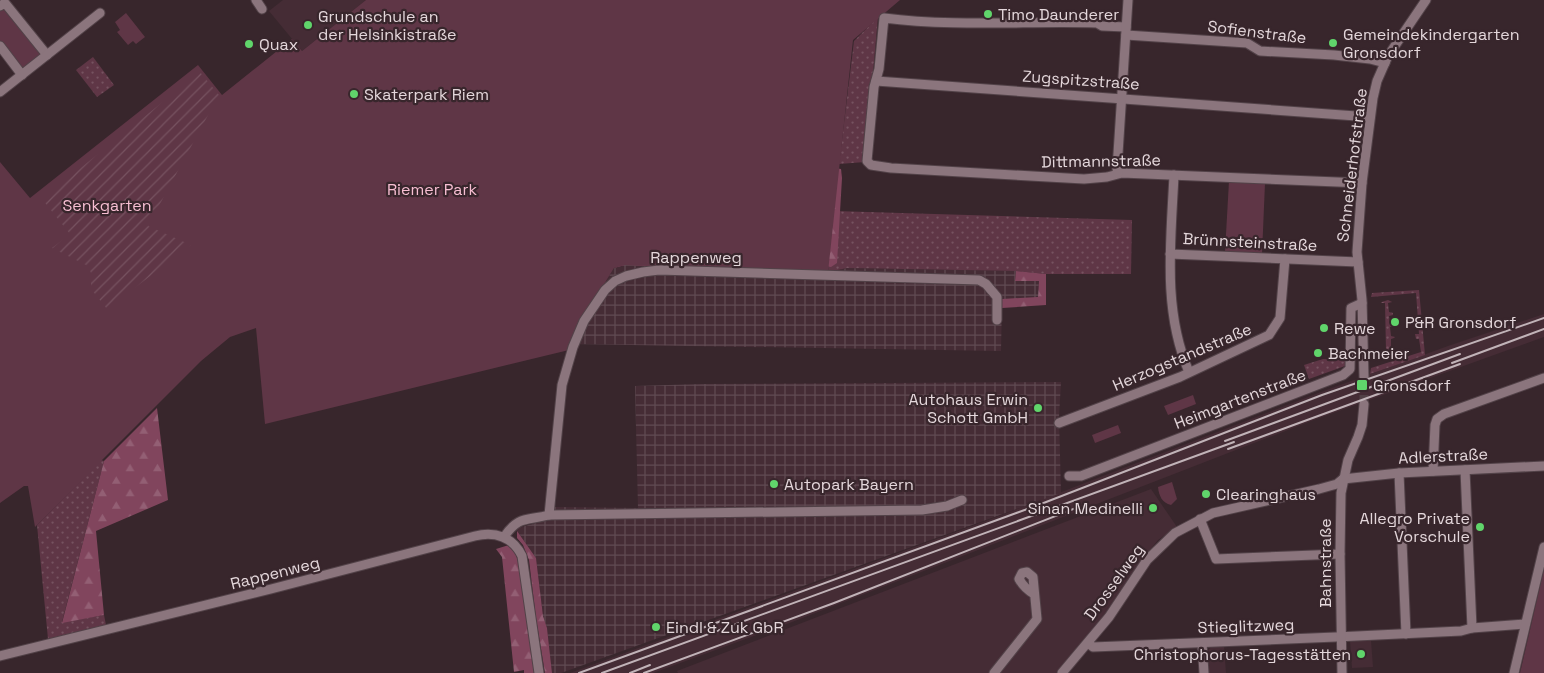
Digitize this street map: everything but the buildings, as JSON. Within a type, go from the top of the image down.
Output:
[{"type":"street","points":[[256,0],[262,9]]},
{"type":"street","points":[[1118,173],[1128,0]]},
{"type":"street","name":"Schneiderhofstraße","points":[[1364,377],[1362,303],[1358,262],[1362,183],[1370,117],[1375,89],[1385,63],[1426,0]]},
{"type":"street","points":[[7,4],[47,55]]},
{"type":"street","points":[[0,92],[100,13]]},
{"type":"street","name":"Sofienstraße","points":[[876,81],[884,18],[953,24],[1097,23],[1102,26],[1126,31],[1247,43],[1260,51],[1334,55],[1370,59],[1385,63]]},
{"type":"street","points":[[0,46],[22,74]]},
{"type":"street","name":"Zugspitzstraße","points":[[876,81],[1370,117]]},
{"type":"street","name":"Dittmannstraße","points":[[876,81],[867,162],[871,165],[892,168],[1084,179],[1107,177],[1118,173],[1362,183]]},
{"type":"street","points":[[1174,175],[1170,254],[1172,310],[1189,372]]},
{"type":"street","name":"Brünnsteinstraße","points":[[1170,254],[1358,262]]},
{"type":"street","name":"Herzogstandstraße","points":[[1059,423],[1137,394],[1263,339],[1273,330],[1280,318],[1284,258]]},
{"type":"street","name":"Rappenweg","points":[[549,515],[562,385],[573,347],[584,321],[605,290],[615,281],[626,276],[659,270],[979,280],[986,284],[997,297],[997,320]]},
{"type":"street","name":"Heimgartenstraße","points":[[1069,476],[1081,476],[1343,375],[1350,369],[1351,308],[1362,303]]},
{"type":"street","points":[[1433,472],[1435,425],[1437,419],[1444,414],[1544,378]]},
{"type":"street","name":"Bahnstraße","points":[[1342,673],[1340,506],[1343,480],[1350,455],[1362,425],[1364,404]]},
{"type":"street","name":"Adlerstraße","points":[[1343,480],[1400,473],[1544,466]]},
{"type":"street","points":[[1465,470],[1472,628]]},
{"type":"street","points":[[1400,473],[1406,634]]},
{"type":"street","name":"Drosselweg","points":[[1062,673],[1109,617],[1147,560],[1171,536],[1213,513],[1328,487],[1343,480]]},
{"type":"street","points":[[539,673],[523,561],[515,544],[504,537],[518,521],[549,515],[922,510],[947,506],[962,500]]},
{"type":"street","points":[[1200,519],[1216,559],[1340,554]]},
{"type":"street","name":"Rappenweg","points":[[0,656],[261,592],[484,534],[490,533],[504,537]]},
{"type":"street","points":[[1514,673],[1544,551]]},
{"type":"street","points":[[994,673],[1037,619],[1034,594]]},
{"type":"street","name":"Stieglitzweg","points":[[1088,643],[1093,647],[1341,637],[1406,634],[1525,624]]},
{"type":"street","points":[[1202,643],[1204,673]]},
{"type":"shaded area","name":"Grundschule an der Helsinkistraße","points":[[283,0],[366,0],[302,51],[269,11]]},
{"type":"shaded area","points":[[625,265],[827,272],[847,268],[1016,271],[1015,280],[1039,281],[1038,298],[1002,300],[1001,351],[572,344],[582,320],[614,268]]},
{"type":"shaded area","points":[[1544,314],[1544,337],[1311,421],[792,622],[653,673],[570,673],[1002,515],[1321,392]]},
{"type":"shaded area","points":[[1061,382],[1059,417],[1061,493],[561,673],[552,673],[536,558],[517,531],[518,528],[554,518],[555,507],[638,508],[635,386]]},
{"type":"shaded area","points":[[1151,489],[1177,527],[1158,540],[1096,627],[1056,673],[678,673],[677,671]]},
{"type":"shaded area","name":"Christophorus-Tagesstätten","points":[[1371,640],[1373,667],[1352,668],[1350,641]]},
{"type":"shaded area","points":[[1224,646],[1226,673],[1209,673],[1207,652],[1211,647]]},
{"type":"green space","name":"Riemer Park","points":[[366,0],[900,0],[853,40],[828,272],[625,265],[614,268],[582,320],[569,350],[265,424],[256,328],[230,337],[201,361],[35,527],[28,486],[24,486],[0,503],[0,162],[30,198],[198,65],[222,95],[292,39],[302,51]]},
{"type":"green space","points":[[4,7],[41,54],[23,69],[0,41],[0,10]]},
{"type":"green space","points":[[126,13],[145,37],[136,44],[133,41],[128,45],[117,32],[120,30],[115,22]]},
{"type":"green space","points":[[878,17],[865,162],[839,164],[854,41]]},
{"type":"green space","points":[[93,57],[114,85],[97,97],[76,70]]},
{"type":"green space","name":"Senkgarten","points":[[200,72],[219,95],[148,226],[191,245],[107,309],[91,289],[91,273],[88,266],[52,248],[70,234],[42,199]]},
{"type":"green space","points":[[835,168],[841,169],[842,178],[837,263],[831,267],[825,266],[828,272],[625,265],[614,268]]},
{"type":"green space","points":[[1229,181],[1265,183],[1262,254],[1225,252]]},
{"type":"green space","points":[[834,211],[1132,220],[1131,274],[1046,274],[1016,271],[847,268],[828,272]]},
{"type":"green space","points":[[1016,271],[1046,274],[1046,305],[1002,308],[1002,299],[1038,297],[1039,281],[1015,281]]},
{"type":"green space","points":[[1419,290],[1425,355],[1370,374],[1371,368],[1421,352],[1419,339],[1416,339],[1415,334],[1419,334],[1416,293],[1371,297],[1372,293]]},
{"type":"green space","points":[[1388,300],[1392,302],[1388,303],[1389,312],[1393,313],[1393,315],[1389,316],[1390,324],[1394,324],[1394,327],[1390,327],[1391,336],[1395,337],[1391,339],[1391,350],[1395,351],[1389,354],[1381,351],[1386,351],[1385,303],[1381,303]]},
{"type":"green space","points":[[1323,359],[1345,360],[1345,366],[1309,379],[1304,365]]},
{"type":"green space","points":[[1193,395],[1196,404],[1168,415],[1164,406]]},
{"type":"green space","points":[[157,408],[168,500],[96,531],[104,615],[62,623],[104,461]]},
{"type":"green space","points":[[1118,425],[1121,433],[1095,443],[1092,435]]},
{"type":"green space","points":[[101,460],[104,461],[62,622],[104,615],[106,625],[48,639],[37,525]]},
{"type":"green space","points":[[1172,482],[1177,499],[1171,505],[1165,503],[1162,499],[1158,487]]},
{"type":"green space","points":[[517,531],[536,558],[552,673],[545,673],[529,560],[523,545],[517,538]]},
{"type":"green space","points":[[509,545],[519,563],[535,673],[524,673],[524,670],[514,672],[502,557],[496,549]]},
{"type":"green space","points":[[1544,569],[1544,673],[1520,673]]},
{"type":"tunnel","points":[[1364,377],[1364,404]]},
{"type":"railway","points":[[579,673],[1041,504],[1322,395],[1544,318]]},
{"type":"railway","points":[[1452,363],[1544,329]]},
{"type":"railway","points":[[1225,441],[1460,354]]},
{"type":"railway","points":[[1228,449],[1460,364]]},
{"type":"railway","points":[[602,673],[1234,442]]},
{"type":"railway","points":[[644,673],[834,603],[1081,506]]},
{"type":"railway","points":[[630,673],[650,665]]},
{"type":"place","name":"Timo Daunderer","points":[[988,14]]},
{"type":"place","name":"Grundschule an der Helsinkistraße","points":[[308,25]]},
{"type":"place","name":"Gemeindekindergarten Gronsdorf","points":[[1333,43]]},
{"type":"place","name":"Quax","points":[[249,44]]},
{"type":"place","name":"Skaterpark Riem","points":[[354,94]]},
{"type":"place","name":"P&R Gronsdorf","points":[[1395,322]]},
{"type":"place","name":"Rewe","points":[[1324,328]]},
{"type":"place","name":"Bachmeier","points":[[1318,353]]},
{"type":"place","name":"Gronsdorf","points":[[1362,385]]},
{"type":"place","name":"Autohaus Erwin Schott GmbH","points":[[1038,408]]},
{"type":"place","name":"Autopark Bayern","points":[[774,484]]},
{"type":"place","name":"Clearinghaus","points":[[1206,494]]},
{"type":"place","name":"Sinan Medinelli","points":[[1153,508]]},
{"type":"place","name":"Allegro Private Vorschule","points":[[1480,527]]},
{"type":"place","name":"Eindl & Zuk GbR","points":[[656,627]]},
{"type":"place","name":"Christophorus-Tagesstätten","points":[[1361,654]]}]
